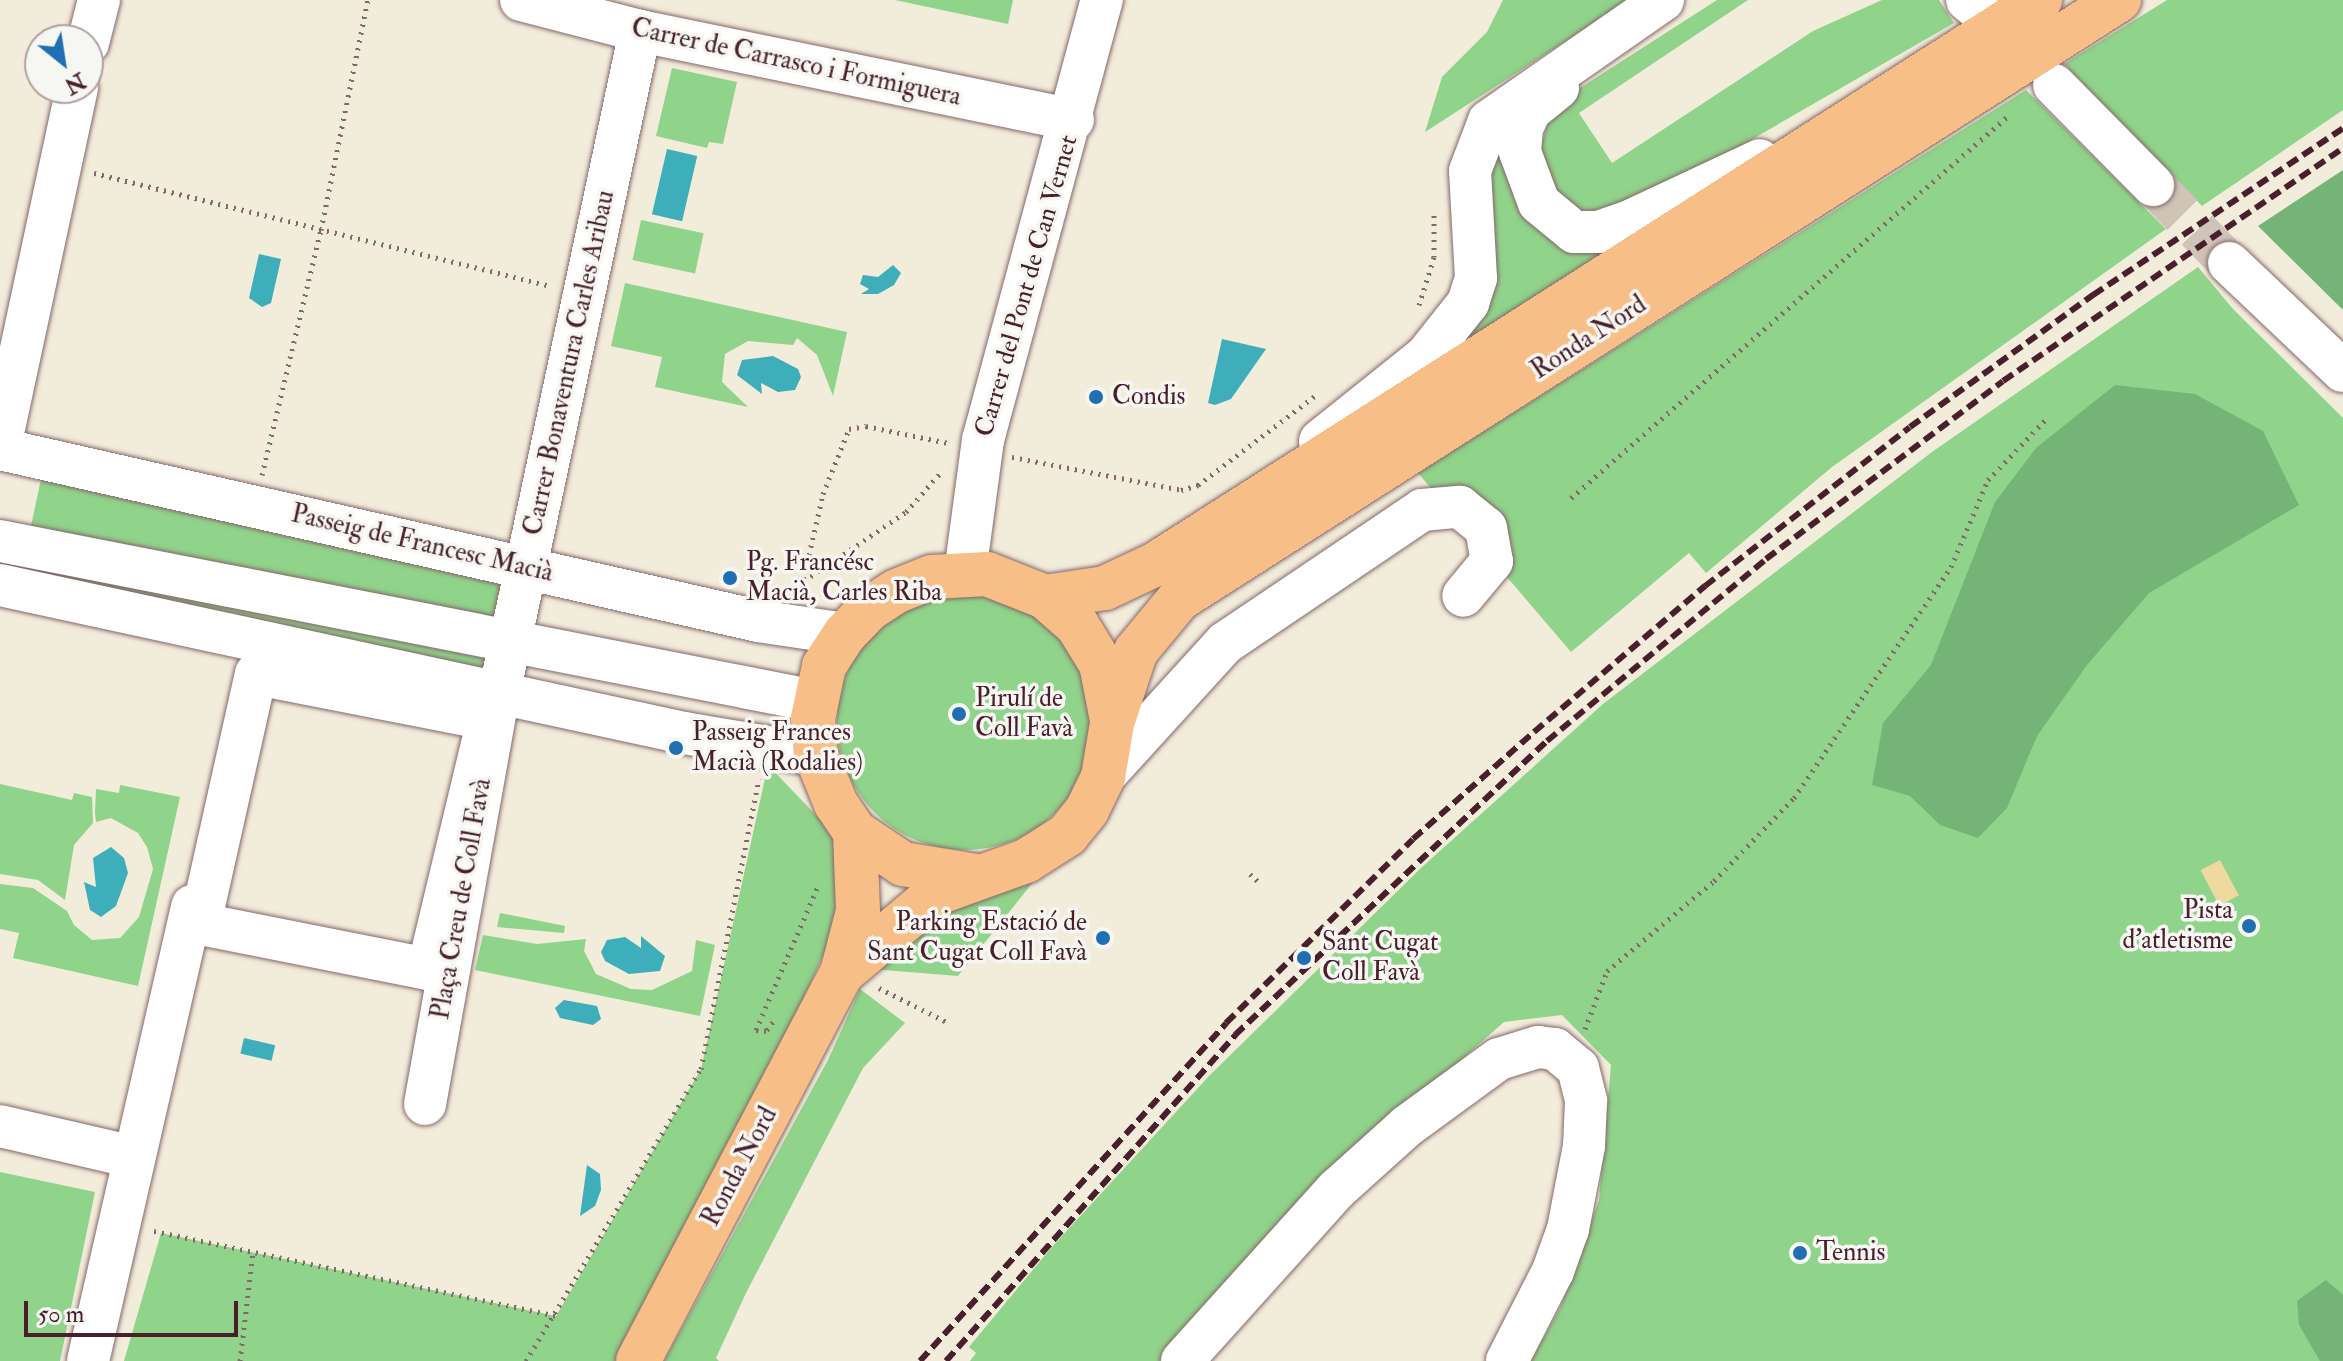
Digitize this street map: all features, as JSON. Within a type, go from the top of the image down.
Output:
[{"type":"main road","name":"Ronda Nord","points":[[1045,597],[1081,594],[1125,580],[1209,530],[2040,0]]},
{"type":"main road","name":"Ronda Nord","points":[[638,1361],[858,979],[927,900],[976,876],[1026,861],[1067,835],[1087,810],[1103,777],[1112,723],[1136,651],[1179,599],[2119,0]]},
{"type":"main road","name":"Ronda Nord","points":[[976,876],[903,864],[855,832],[836,804],[816,755],[815,701],[824,666],[845,634],[869,609],[897,591],[932,577],[987,574],[1045,597],[1091,642],[1108,686],[1112,723]]},
{"type":"main road","name":"Ronda Nord","points":[[855,832],[858,979]]},
{"type":"street","points":[[93,24],[99,0]]},
{"type":"street","name":"Carrer de Carrasco i Formiguera","points":[[521,0],[640,31],[1073,120]]},
{"type":"street","name":"Carrer del Pont de Can Vernet","points":[[965,573],[970,448],[1073,120],[1102,0]]},
{"type":"street","name":"Ronda Nord","points":[[1209,530],[1426,356],[1456,322],[1476,278],[1470,171],[1489,121],[1663,0]]},
{"type":"street","points":[[1694,0],[1530,111],[1522,128],[1525,172],[1539,203],[1574,232],[1598,232],[1632,220],[1886,98]]},
{"type":"street","name":"Carrer Bonaventura Carles Aribau","points":[[499,694],[640,31]]},
{"type":"street","points":[[2037,96],[2153,185]]},
{"type":"street","points":[[0,448],[73,104]]},
{"type":"street","points":[[2229,263],[2343,371]]},
{"type":"street","name":"Passeig de Francesc Macià","points":[[0,448],[790,627],[845,634]]},
{"type":"street","points":[[1103,777],[1225,643],[1422,510],[1460,507],[1486,528],[1492,561],[1463,596]]},
{"type":"street","points":[[0,541],[511,644],[815,701]]},
{"type":"street","points":[[0,585],[499,694],[816,755]]},
{"type":"street","points":[[88,1361],[133,1157],[256,674],[488,719],[428,969],[196,915]]},
{"type":"street","name":"Plaça Creu de Coll Favà","points":[[425,1104],[499,694]]},
{"type":"street","points":[[1182,1361],[1336,1190],[1407,1126],[1519,1049],[1555,1049],[1569,1057],[1585,1083],[1577,1192],[1553,1271],[1507,1361]]},
{"type":"street","points":[[0,1126],[133,1157]]},
{"type":"path","points":[[254,505],[321,230],[368,0]]},
{"type":"path","points":[[1571,498],[2037,96]]},
{"type":"path","points":[[58,164],[582,294]]},
{"type":"path","points":[[1410,318],[1424,297],[1434,257],[1435,205]]},
{"type":"path","points":[[790,627],[823,494],[849,429],[866,426],[1181,490],[1198,485],[1319,393]]},
{"type":"path","points":[[1569,1057],[1594,1013],[1607,971],[1714,881],[1794,798],[1951,567],[1988,480],[2048,417]]},
{"type":"path","points":[[803,581],[822,574],[906,512],[970,448]]},
{"type":"path","points":[[526,1361],[556,1316],[701,1069],[761,770],[771,777]]},
{"type":"path","points":[[1250,874],[1259,882]]},
{"type":"path","points":[[775,1019],[766,1031],[756,1030],[823,875]]},
{"type":"path","points":[[858,979],[949,1023]]},
{"type":"path","points":[[117,1226],[556,1316]]},
{"type":"path","points":[[240,1361],[253,1252]]},
{"type":"green space","points":[[895,0],[1013,0],[1008,24]]},
{"type":"green space","points":[[1503,0],[1629,0],[1425,132],[1442,77],[1487,32]]},
{"type":"green space","points":[[1717,0],[1748,0],[1579,113],[1612,163],[1813,31],[1882,0],[1939,0],[1954,23],[1624,213],[1586,214],[1558,203],[1539,154],[1552,106]]},
{"type":"green space","points":[[2167,0],[2343,0],[2343,110],[2202,206],[2064,64]]},
{"type":"green space","points":[[672,68],[737,82],[723,144],[709,142],[707,148],[656,136]]},
{"type":"green space","points":[[2026,90],[2166,229],[1832,467],[1706,573],[1689,553],[1571,652],[1418,473]]},
{"type":"green space","points":[[1495,138],[1523,204],[1647,224],[1443,355],[1486,194]]},
{"type":"green space","points":[[2343,170],[2343,310],[2258,226]]},
{"type":"green space","points":[[641,220],[704,233],[695,273],[632,260]]},
{"type":"green space","points":[[2198,267],[2233,309],[2343,418],[2343,1361],[1531,1361],[1560,1308],[1599,1200],[1611,1065],[1562,1015],[1504,1022],[1283,1217],[1161,1361],[970,1361],[976,1353],[969,1347],[1051,1248],[1209,1076],[1421,868],[1603,704],[1932,452]]},
{"type":"green space","points":[[625,283],[847,332],[833,396],[817,355],[797,338],[793,345],[748,341],[725,354],[722,382],[748,407],[655,387],[662,357],[611,346]]},
{"type":"green space","points":[[2115,385],[2195,394],[2263,431],[2299,505],[2149,593],[2087,665],[2037,736],[2007,808],[1978,838],[1940,825],[1910,796],[1872,785],[1883,723],[1931,665],[1995,502],[2036,448]]},
{"type":"green space","points":[[41,479],[506,578],[486,671],[21,572]]},
{"type":"green space","points":[[952,594],[978,594],[1014,603],[1056,631],[1084,673],[1091,697],[1091,747],[1084,771],[1056,813],[1014,841],[978,850],[952,850],[916,841],[874,813],[846,771],[837,735],[837,709],[846,673],[874,631],[916,603]]},
{"type":"green space","points":[[768,765],[833,833],[847,872],[836,927],[638,1361],[124,1361],[161,1233],[556,1316],[701,1069]]},
{"type":"green space","points":[[0,784],[72,800],[74,793],[92,797],[93,823],[74,845],[65,900],[38,880],[0,874]]},
{"type":"green space","points":[[120,785],[180,797],[138,986],[13,958],[19,933],[0,929],[0,884],[33,888],[67,911],[74,925],[92,940],[120,938],[139,917],[153,869],[147,847],[138,833],[111,818],[96,822],[96,789],[119,793]]},
{"type":"green space","points":[[1034,881],[958,976],[871,969],[943,915],[990,891]]},
{"type":"green space","points":[[500,913],[565,926],[564,933],[497,927]]},
{"type":"green space","points":[[483,935],[537,944],[586,939],[584,951],[596,974],[631,989],[652,990],[692,971],[696,940],[715,945],[700,1016],[475,970]]},
{"type":"green space","points":[[860,989],[905,1023],[863,1068],[746,1293],[716,1358],[719,1361],[664,1361],[828,1060]]},
{"type":"green space","points":[[0,1172],[95,1192],[60,1361],[0,1361]]},
{"type":"green space","points":[[2326,1280],[2343,1295],[2343,1361],[2320,1361],[2299,1325],[2297,1301]]},
{"type":"sand","points":[[2220,860],[2239,895],[2219,906],[2201,870]]},
{"type":"water","points":[[667,149],[697,156],[682,221],[652,214]]},
{"type":"water","points":[[259,254],[281,259],[271,303],[262,307],[249,298]]},
{"type":"water","points":[[893,265],[901,273],[894,285],[878,294],[861,294],[869,289],[860,284],[863,275],[878,277]]},
{"type":"water","points":[[1222,339],[1266,349],[1231,399],[1215,405],[1208,403]]},
{"type":"water","points":[[773,356],[798,369],[801,377],[795,390],[778,392],[761,383],[762,394],[737,375],[742,360]]},
{"type":"water","points":[[111,847],[124,858],[128,873],[116,906],[101,917],[90,910],[84,882],[96,887],[93,858]]},
{"type":"water","points":[[641,936],[665,956],[660,971],[629,974],[605,961],[601,952],[607,940],[625,937],[641,948]]},
{"type":"water","points":[[564,1000],[597,1006],[601,1019],[593,1025],[560,1018],[555,1008]]},
{"type":"water","points":[[244,1038],[275,1045],[272,1061],[240,1054]]},
{"type":"water","points":[[587,1165],[600,1174],[601,1190],[595,1206],[580,1216]]},
{"type":"tunnel","points":[[2153,185],[2229,263]]},
{"type":"railway","points":[[920,1361],[1226,1023],[1413,839],[1534,732],[1705,586],[1910,427],[2093,295],[2343,128]]},
{"type":"railway","points":[[946,1361],[1235,1035],[1547,741],[1766,559],[2003,381],[2343,148]]},
{"type":"place","name":"Condis","points":[[1096,397]]},
{"type":"place","name":"Pg. Francésc Macià, Carles Riba","points":[[730,578]]},
{"type":"place","name":"Pirulí de Coll Favà","points":[[959,714]]},
{"type":"place","name":"Passeig Frances Macià (Rodalies)","points":[[676,748]]},
{"type":"place","name":"Pista d'atletisme","points":[[2249,926]]},
{"type":"place","name":"Parking Estació de Sant Cugat Coll Favà","points":[[1103,938]]},
{"type":"place","name":"Sant Cugat Coll Favà","points":[[1304,958]]},
{"type":"place","name":"Tennis","points":[[1800,1253]]}]
